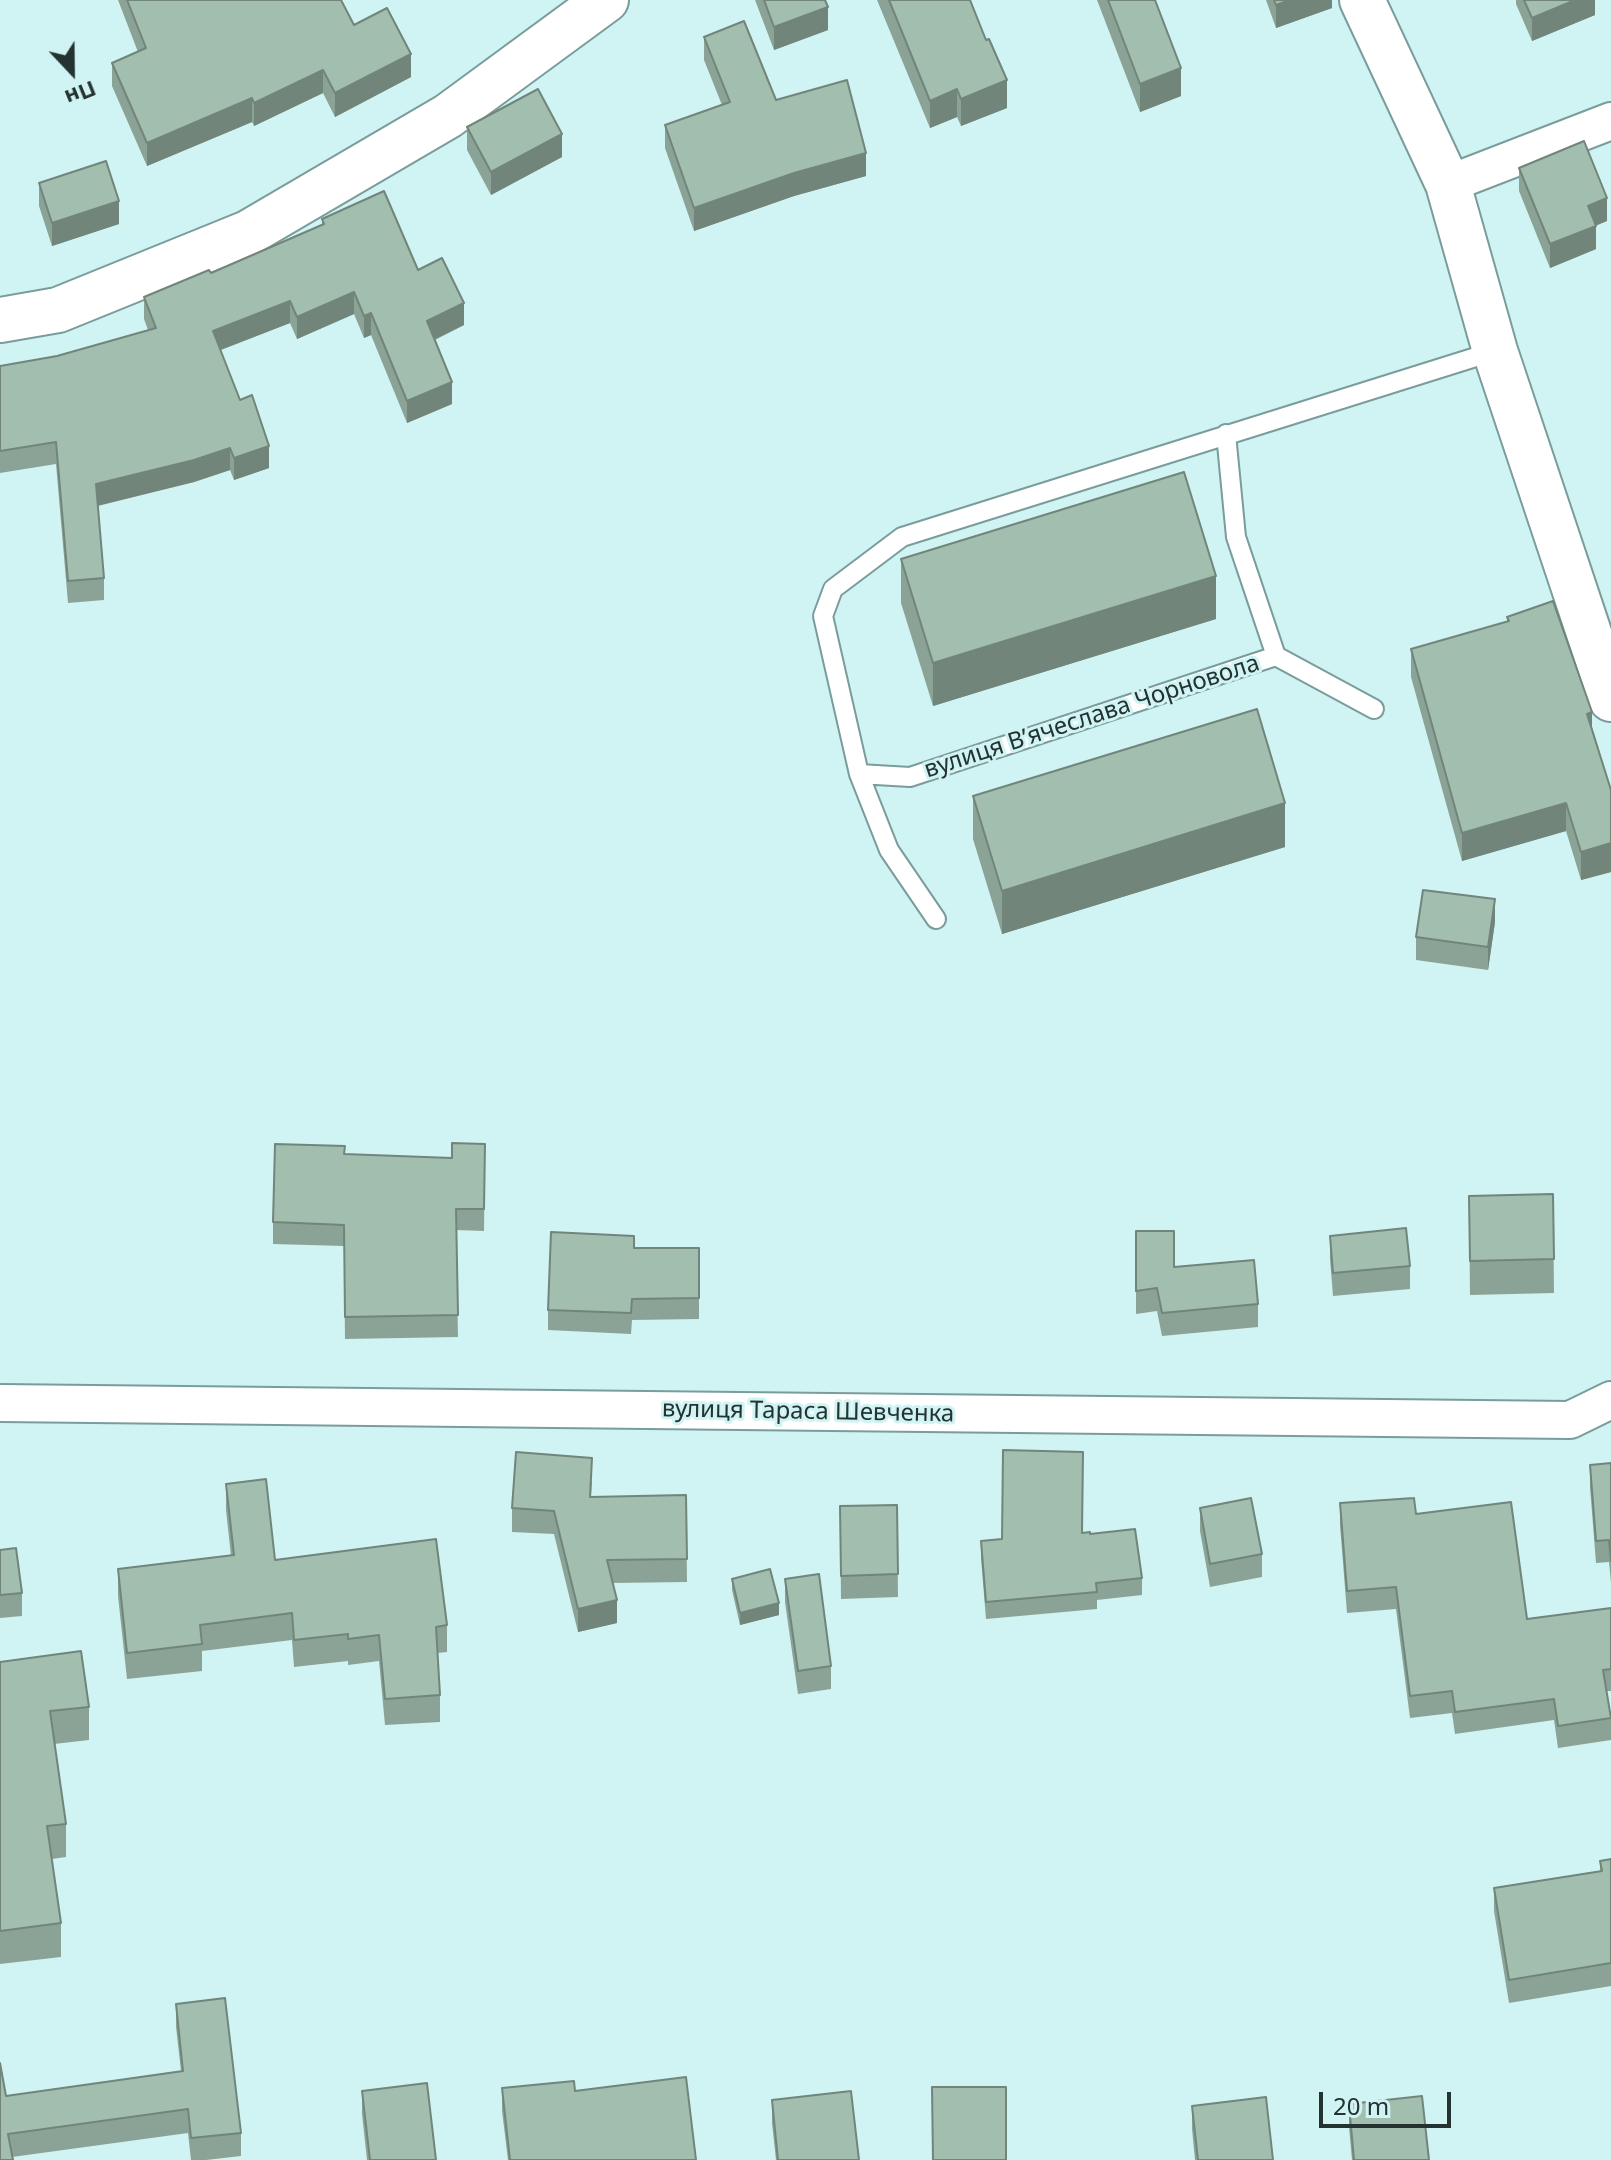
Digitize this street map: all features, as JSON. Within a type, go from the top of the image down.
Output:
[{"type":"street","points":[[0,320],[58,310],[248,233],[448,116],[606,0]]},
{"type":"street","points":[[1362,0],[1448,184],[1495,351],[1611,699]]},
{"type":"street","points":[[1448,184],[1611,121]]},
{"type":"street","name":"вулиця Тараса Шевченка","points":[[0,1403],[1570,1420],[1611,1400]]},
{"type":"lane","points":[[936,919],[889,850],[859,774],[823,616],[833,589],[902,537],[1495,351]]},
{"type":"lane","name":"вулиця Вʼячеслава Чорновола","points":[[1226,434],[1236,537],[1276,656],[1374,709]]},
{"type":"lane","name":"вулиця Вʼячеслава Чорновола","points":[[859,774],[910,777],[1276,656]]},
{"type":"building","points":[[127,0],[341,0],[354,25],[387,8],[411,54],[335,93],[323,70],[254,103],[252,98],[147,143],[112,63],[146,48]]},
{"type":"building","points":[[764,0],[825,0],[828,7],[774,27]]},
{"type":"building","points":[[889,0],[970,0],[1007,80],[961,99],[957,89],[930,101]]},
{"type":"building","points":[[1108,0],[1155,0],[1181,68],[1140,84]]},
{"type":"building","points":[[1524,0],[1575,0],[1532,18]]},
{"type":"building","points":[[744,21],[776,100],[847,80],[866,153],[794,173],[694,208],[665,125],[730,102],[704,37]]},
{"type":"building","points":[[538,89],[562,134],[491,172],[467,127]]},
{"type":"building","points":[[1584,141],[1607,198],[1588,206],[1596,226],[1550,244],[1519,168]]},
{"type":"building","points":[[106,161],[119,201],[52,223],[39,183]]},
{"type":"building","points":[[384,191],[418,270],[442,258],[464,303],[427,321],[452,382],[407,401],[371,313],[364,316],[354,292],[297,317],[290,301],[213,331],[240,400],[252,395],[269,446],[234,458],[230,448],[96,484],[104,578],[68,581],[56,442],[0,451],[0,366],[57,356],[156,328],[144,297],[209,270],[211,273],[324,224],[322,219]]},
{"type":"building","points":[[1184,472],[1216,576],[933,663],[901,559]]},
{"type":"building","points":[[1553,601],[1592,712],[1587,714],[1611,790],[1611,843],[1581,852],[1566,803],[1462,833],[1411,649],[1509,621],[1507,617]]},
{"type":"building","points":[[1257,709],[1285,803],[1002,891],[973,796]]},
{"type":"building","points":[[1423,890],[1495,899],[1488,947],[1416,937]]},
{"type":"building","points":[[452,1143],[485,1144],[484,1209],[456,1209],[458,1315],[345,1317],[344,1225],[273,1222],[275,1144],[345,1146],[344,1154],[452,1158]]},
{"type":"building","points":[[1553,1194],[1554,1259],[1470,1261],[1469,1196]]},
{"type":"building","points":[[1406,1228],[1410,1266],[1333,1273],[1330,1236]]},
{"type":"building","points":[[1136,1231],[1174,1231],[1174,1267],[1254,1260],[1258,1304],[1162,1313],[1157,1288],[1136,1291]]},
{"type":"building","points":[[551,1232],[634,1236],[634,1248],[699,1248],[699,1298],[632,1299],[631,1313],[548,1310]]},
{"type":"building","points":[[1003,1450],[1083,1452],[1082,1533],[1135,1529],[1142,1578],[1096,1583],[1097,1592],[986,1602],[981,1541],[1002,1539]]},
{"type":"building","points":[[516,1452],[592,1458],[590,1497],[686,1495],[687,1559],[607,1560],[617,1600],[578,1609],[554,1511],[512,1508]]},
{"type":"building","points":[[1611,1463],[1611,1561],[1609,1540],[1596,1541],[1590,1465]]},
{"type":"building","points":[[266,1479],[275,1560],[436,1539],[447,1625],[436,1627],[440,1695],[385,1699],[379,1635],[348,1639],[348,1634],[294,1640],[292,1613],[200,1625],[202,1644],[127,1653],[118,1569],[234,1555],[226,1484]]},
{"type":"building","points":[[1251,1498],[1262,1554],[1210,1564],[1200,1508]]},
{"type":"building","points":[[1414,1498],[1416,1514],[1511,1502],[1527,1619],[1611,1608],[1611,1669],[1603,1670],[1611,1718],[1558,1726],[1554,1699],[1455,1712],[1452,1691],[1410,1696],[1396,1587],[1347,1591],[1340,1503]]},
{"type":"building","points":[[897,1505],[898,1574],[841,1576],[840,1506]]},
{"type":"building","points":[[16,1548],[22,1593],[0,1595],[0,1550]]},
{"type":"building","points":[[770,1569],[779,1603],[740,1613],[732,1579]]},
{"type":"building","points":[[819,1574],[831,1666],[798,1671],[785,1579]]},
{"type":"building","points":[[81,1651],[89,1707],[50,1711],[66,1824],[47,1826],[61,1923],[0,1931],[0,1662]]},
{"type":"building","points":[[1611,1859],[1611,1963],[1509,1980],[1494,1888],[1602,1871],[1600,1861]]},
{"type":"building","points":[[225,1998],[241,2133],[191,2138],[188,2109],[8,2134],[13,2160],[0,2160],[0,2063],[6,2096],[183,2071],[176,2004]]},
{"type":"building","points":[[686,2077],[696,2160],[510,2160],[502,2088],[574,2081],[575,2091]]},
{"type":"building","points":[[427,2083],[436,2160],[370,2160],[362,2091]]},
{"type":"building","points":[[932,2087],[1006,2087],[1006,2160],[933,2160]]},
{"type":"building","points":[[851,2091],[859,2160],[778,2160],[772,2100]]},
{"type":"building","points":[[1422,2096],[1429,2160],[1354,2160],[1349,2104]]},
{"type":"building","points":[[1266,2097],[1273,2160],[1198,2160],[1192,2106]]}]
